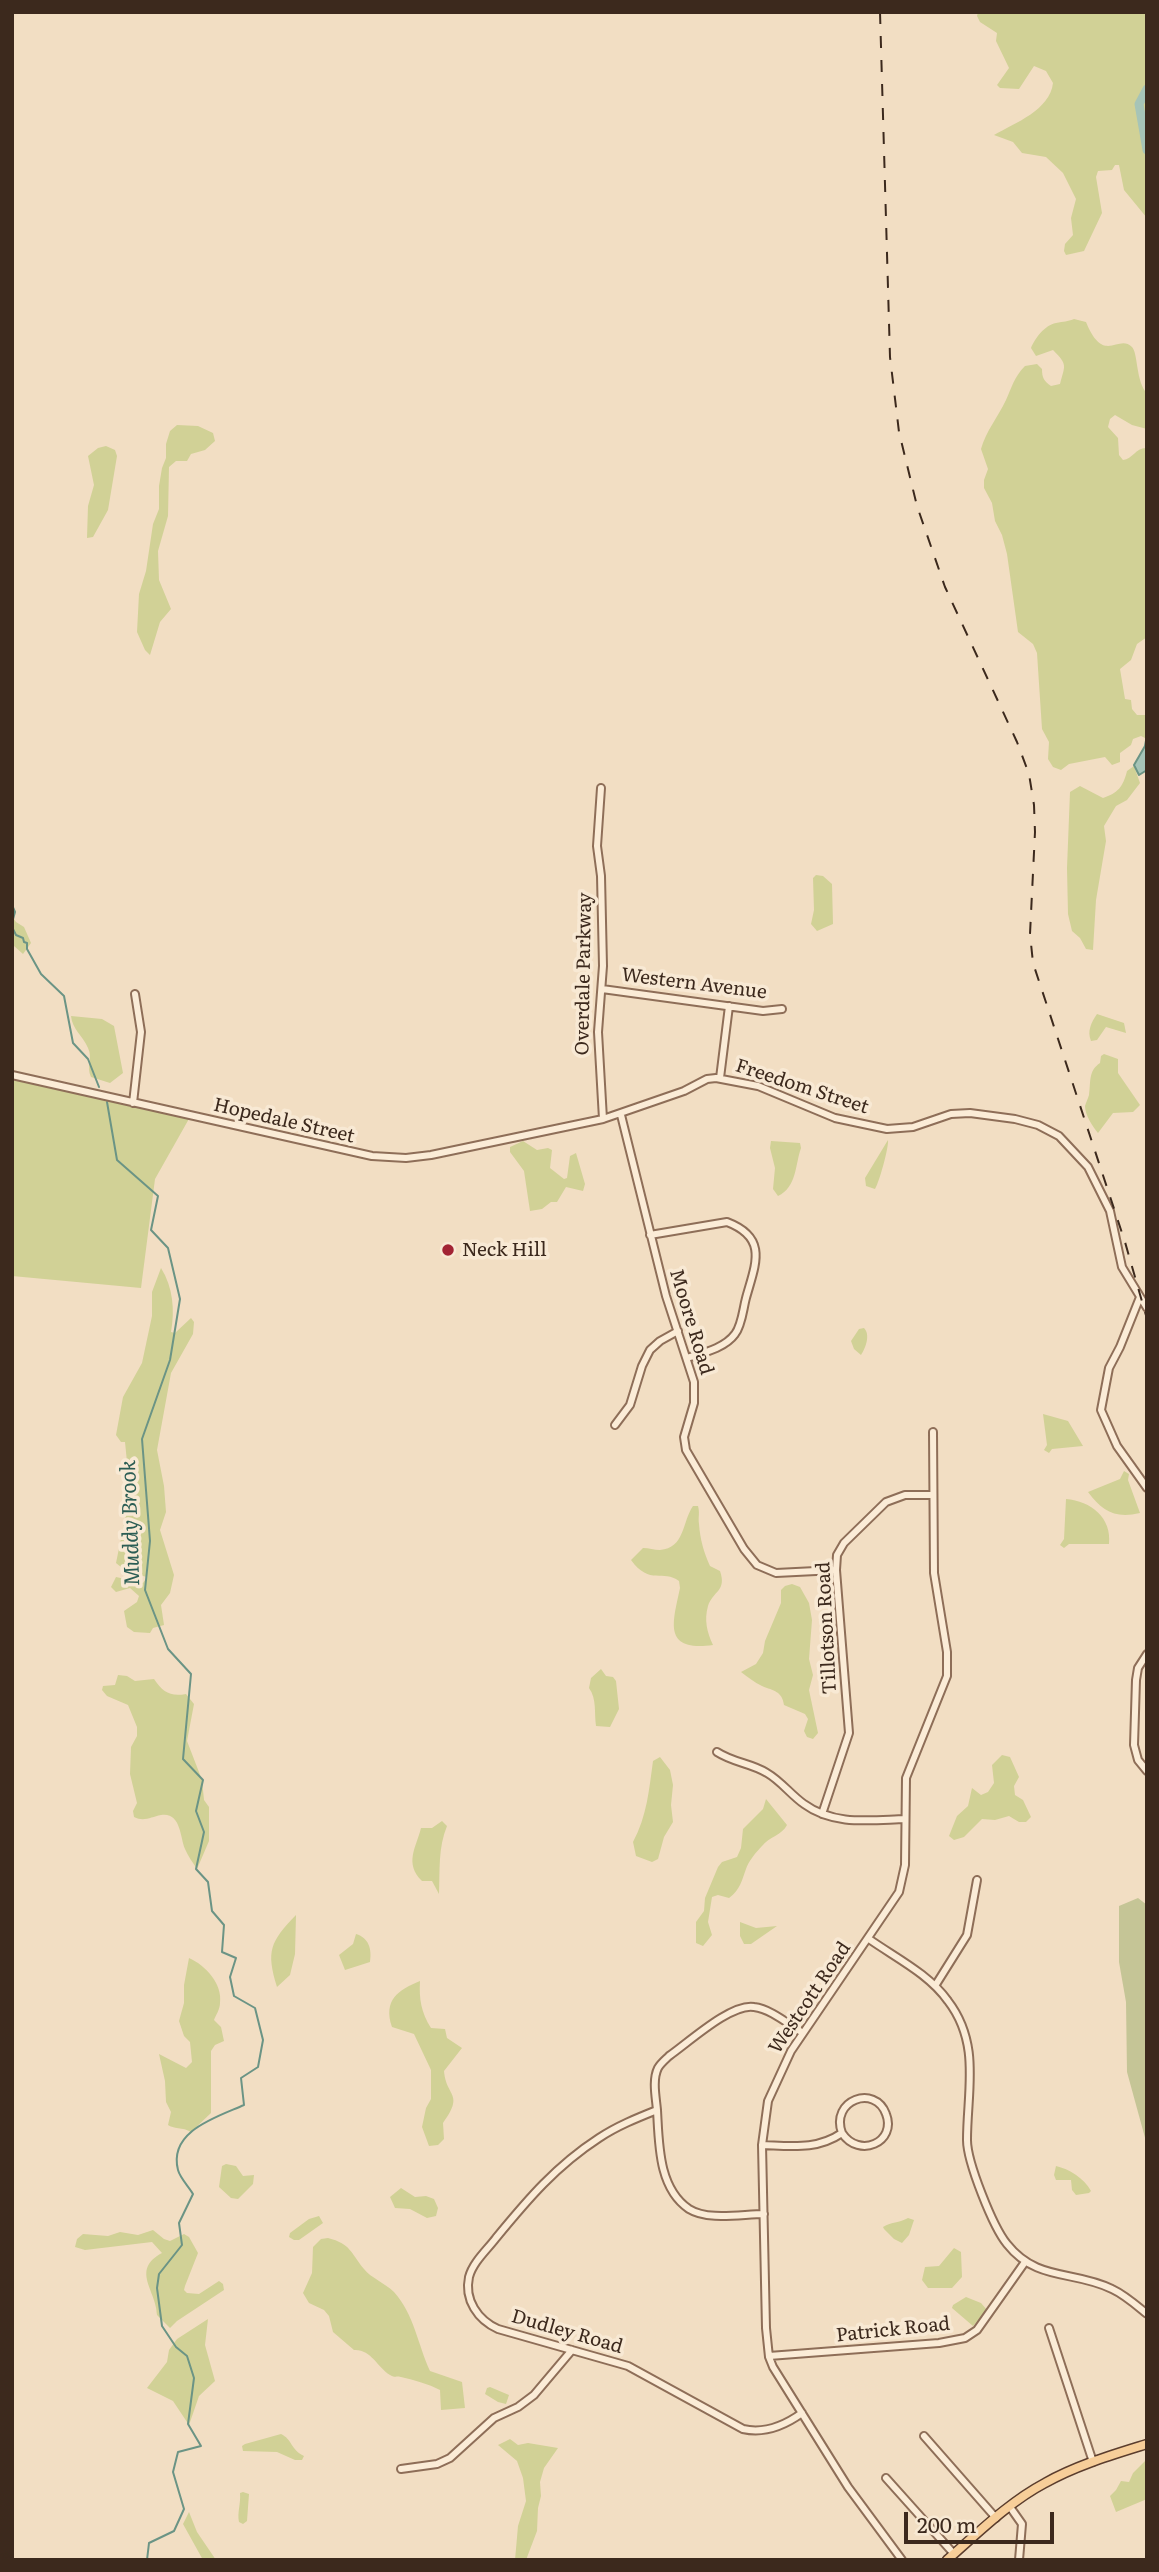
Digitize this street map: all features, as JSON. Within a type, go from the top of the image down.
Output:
[{"type":"main road","points":[[951,2557],[996,2518],[1043,2484],[1093,2462],[1147,2444]]},
{"type":"street","name":"Overdale Parkway","points":[[601,788],[597,846],[601,888],[602,989],[598,1046],[603,1119]]},
{"type":"street","name":"Western Avenue","points":[[602,989],[763,1011],[782,1009]]},
{"type":"street","points":[[133,1103],[141,1032],[135,994]]},
{"type":"street","points":[[720,1078],[729,1006]]},
{"type":"street","name":"Hopedale Street","points":[[12,1075],[388,1158],[431,1155],[551,1130]]},
{"type":"street","name":"Freedom Street","points":[[551,1130],[621,1115],[684,1091],[707,1079],[720,1078],[758,1086],[835,1118],[887,1129],[913,1128],[943,1116],[959,1113],[1015,1119],[1046,1129],[1065,1141],[1088,1167],[1110,1211],[1122,1267],[1147,1308]]},
{"type":"street","name":"Moore Road","points":[[621,1115],[666,1296],[694,1382],[695,1396],[684,1437],[686,1450],[748,1555],[762,1568],[776,1573],[836,1570]]},
{"type":"street","points":[[650,1235],[727,1222],[748,1235],[756,1250],[755,1264],[735,1335],[717,1348],[687,1358]]},
{"type":"street","points":[[1140,1297],[1109,1368],[1101,1410],[1117,1446],[1147,1488]]},
{"type":"street","points":[[615,1425],[630,1405],[646,1357],[660,1341],[678,1331]]},
{"type":"street","name":"Westcott Road","points":[[902,2560],[859,2503],[769,2356],[762,2145],[766,2111],[773,2087],[803,2033],[889,1910],[902,1884],[906,1778],[947,1676],[947,1652],[934,1573],[933,1432]]},
{"type":"street","name":"Tillotson Road","points":[[822,1814],[849,1733],[837,1555],[844,1543],[886,1502],[905,1495],[932,1495]]},
{"type":"street","points":[[1147,1654],[1138,1668],[1136,1680],[1134,1745],[1138,1760],[1147,1771]]},
{"type":"street","points":[[717,1752],[737,1763],[765,1771],[806,1806],[822,1814],[853,1821],[905,1819]]},
{"type":"street","points":[[935,1986],[967,1935],[977,1881]]},
{"type":"street","points":[[869,1939],[935,1986],[950,2003],[959,2020],[971,2055],[967,2139],[970,2157],[996,2228],[1005,2243],[1025,2262],[1042,2271],[1113,2289],[1147,2314]]},
{"type":"street","points":[[764,2214],[696,2212],[682,2203],[669,2184],[662,2165],[655,2088],[659,2067],[728,2014],[742,2007],[755,2007],[803,2033]]},
{"type":"street","points":[[864,2098],[875,2101],[886,2113],[886,2133],[871,2146],[857,2146],[848,2141],[842,2133],[840,2117],[845,2107],[853,2101],[864,2098]]},
{"type":"street","name":"Dudley Road","points":[[657,2110],[602,2136],[547,2178],[480,2257],[471,2272],[468,2284],[470,2300],[477,2314],[498,2329],[628,2367],[743,2429],[766,2430],[788,2422],[802,2413]]},
{"type":"street","points":[[762,2145],[812,2146],[827,2142],[842,2133]]},
{"type":"street","name":"Patrick Road","points":[[769,2356],[939,2343],[965,2338],[983,2324],[1025,2262]]},
{"type":"street","points":[[1049,2328],[1093,2462]]},
{"type":"street","points":[[401,2469],[437,2465],[450,2458],[494,2418],[518,2407],[534,2395],[572,2350]]},
{"type":"street","points":[[924,2436],[996,2518]]},
{"type":"street","points":[[886,2478],[951,2557]]},
{"type":"street","points":[[1010,2507],[1022,2524],[1019,2560]]},
{"type":"green space","points":[[978,12],[1147,12],[1147,218],[1124,190],[1119,165],[1115,165],[1112,170],[1098,171],[1096,177],[1102,213],[1084,251],[1066,255],[1065,244],[1073,235],[1071,218],[1076,199],[1063,173],[1046,157],[1022,153],[1013,142],[994,135],[1039,108],[1053,83],[1046,71],[1034,66],[1019,89],[1000,88],[997,85],[1009,68],[996,41],[997,33],[980,22]]},
{"type":"green space","points":[[1074,319],[1086,322],[1093,335],[1105,346],[1121,343],[1132,347],[1141,382],[1147,393],[1147,429],[1132,425],[1115,415],[1110,419],[1108,427],[1118,438],[1119,455],[1123,460],[1140,449],[1147,448],[1147,637],[1137,644],[1131,660],[1120,669],[1125,699],[1131,700],[1132,709],[1137,715],[1147,715],[1145,738],[1141,736],[1133,739],[1131,745],[1120,753],[1120,762],[1112,765],[1105,757],[1069,764],[1061,770],[1053,767],[1048,759],[1049,742],[1042,729],[1037,653],[1033,644],[1018,632],[1007,554],[995,521],[992,503],[984,488],[988,469],[981,449],[1016,378],[1025,366],[1037,364],[1051,386],[1060,384],[1064,369],[1061,359],[1053,350],[1036,356],[1031,348],[1048,326]]},
{"type":"green space","points":[[177,425],[198,426],[213,433],[215,441],[205,450],[191,454],[187,461],[176,461],[169,467],[168,516],[158,551],[159,580],[171,609],[160,622],[150,655],[137,632],[139,594],[146,571],[153,524],[159,509],[159,486],[166,458],[166,444],[170,431]]},
{"type":"green space","points":[[106,446],[115,450],[117,456],[108,510],[93,537],[87,538],[88,506],[94,485],[88,456],[98,448]]},
{"type":"green space","points":[[1134,766],[1140,783],[1127,800],[1116,806],[1104,826],[1106,841],[1096,900],[1093,950],[1086,949],[1072,931],[1068,914],[1070,792],[1080,786],[1103,798],[1108,796],[1119,789],[1127,771]]},
{"type":"green space","points":[[816,875],[823,876],[832,884],[833,924],[817,931],[811,924],[814,910],[813,878]]},
{"type":"green space","points":[[12,916],[24,927],[31,943],[23,954],[14,946]]},
{"type":"green space","points":[[1097,1014],[1124,1023],[1126,1033],[1106,1027],[1097,1040],[1091,1041],[1090,1027]]},
{"type":"green space","points":[[71,1016],[102,1019],[114,1026],[123,1073],[110,1083],[91,1077],[90,1055],[73,1025]]},
{"type":"green space","points":[[1104,1054],[1118,1059],[1118,1073],[1140,1105],[1133,1112],[1113,1113],[1098,1133],[1085,1106],[1092,1073]]},
{"type":"green space","points":[[12,1078],[190,1117],[155,1179],[141,1288],[12,1276]]},
{"type":"green space","points":[[888,1140],[877,1185],[875,1189],[866,1186],[865,1178]]},
{"type":"green space","points":[[523,1141],[537,1150],[552,1150],[550,1168],[564,1179],[567,1178],[570,1156],[576,1153],[585,1184],[583,1191],[566,1187],[557,1202],[530,1211],[524,1171],[510,1152],[510,1147]]},
{"type":"green space","points":[[771,1141],[800,1143],[801,1148],[792,1181],[778,1196],[773,1189],[775,1168]]},
{"type":"green space","points":[[161,1268],[172,1299],[171,1332],[175,1333],[191,1318],[194,1322],[193,1334],[171,1373],[157,1450],[166,1512],[160,1530],[174,1575],[170,1593],[161,1605],[164,1625],[153,1628],[150,1633],[134,1632],[127,1627],[124,1611],[137,1602],[139,1596],[130,1588],[116,1592],[111,1587],[116,1577],[143,1583],[147,1577],[127,1572],[116,1563],[133,1480],[127,1462],[125,1442],[121,1442],[116,1435],[123,1397],[142,1363],[152,1316],[152,1292]]},
{"type":"green space","points":[[864,1328],[867,1338],[861,1355],[854,1349],[851,1341],[859,1329]]},
{"type":"green space","points":[[1043,1414],[1068,1421],[1083,1446],[1052,1449],[1049,1453],[1044,1450],[1047,1445]]},
{"type":"green space","points":[[1124,1471],[1129,1474],[1128,1480],[1140,1513],[1123,1515],[1110,1512],[1088,1492],[1120,1479]]},
{"type":"green space","points":[[1066,1499],[1084,1503],[1098,1512],[1107,1526],[1109,1544],[1069,1544],[1064,1548],[1060,1545],[1064,1539]]},
{"type":"green space","points":[[693,1506],[698,1506],[700,1535],[710,1566],[720,1571],[722,1578],[721,1587],[710,1601],[706,1616],[713,1645],[685,1644],[678,1639],[674,1623],[679,1581],[667,1576],[644,1573],[631,1560],[643,1548],[660,1550],[674,1545]]},
{"type":"green space","points":[[792,1584],[800,1587],[809,1603],[812,1620],[809,1659],[813,1675],[809,1690],[818,1733],[813,1739],[807,1737],[804,1731],[808,1719],[805,1714],[784,1705],[777,1692],[759,1685],[741,1672],[756,1664],[763,1653],[765,1641],[781,1603],[781,1590]]},
{"type":"green space","points":[[601,1669],[606,1676],[613,1677],[616,1681],[619,1709],[610,1727],[596,1726],[594,1701],[589,1688],[591,1678]]},
{"type":"green space","points":[[118,1675],[135,1681],[154,1679],[167,1692],[186,1694],[194,1704],[187,1741],[202,1780],[204,1800],[209,1807],[209,1841],[197,1869],[186,1852],[179,1826],[172,1817],[134,1817],[133,1811],[137,1803],[130,1774],[131,1747],[137,1736],[137,1727],[128,1705],[107,1696],[102,1690],[103,1686],[115,1685]]},
{"type":"green space","points":[[1002,1755],[1010,1757],[1019,1777],[1014,1786],[1015,1795],[1023,1800],[1031,1817],[1026,1822],[1019,1822],[1009,1816],[995,1820],[982,1819],[964,1837],[954,1840],[949,1836],[957,1816],[968,1806],[972,1788],[981,1795],[988,1792],[994,1783],[992,1765]]},
{"type":"green space","points":[[660,1757],[670,1770],[673,1785],[673,1822],[664,1837],[658,1859],[652,1862],[636,1856],[633,1842],[649,1793],[653,1761]]},
{"type":"green space","points":[[766,1799],[787,1825],[755,1854],[733,1895],[729,1898],[718,1895],[712,1897],[708,1922],[712,1935],[703,1946],[696,1943],[696,1922],[704,1911],[705,1898],[718,1867],[722,1862],[737,1857],[743,1829],[763,1809]]},
{"type":"green space","points":[[442,1821],[447,1826],[441,1851],[439,1894],[432,1881],[422,1881],[412,1862],[421,1828],[432,1828]]},
{"type":"green space","points":[[1138,1898],[1147,1905],[1147,2145],[1127,2072],[1126,2002],[1119,1962],[1119,1906]]},
{"type":"green space","points":[[296,1915],[295,1954],[290,1975],[277,1987],[271,1956],[273,1948],[276,1940]]},
{"type":"green space","points":[[740,1922],[756,1928],[777,1926],[751,1944],[744,1944],[740,1936]]},
{"type":"green space","points":[[356,1934],[364,1938],[369,1945],[370,1962],[345,1970],[339,1955],[353,1944]]},
{"type":"green space","points":[[189,1958],[207,1970],[219,1989],[220,2005],[214,2020],[221,2027],[224,2041],[215,2045],[211,2051],[211,2113],[191,2132],[168,2125],[171,2112],[166,2102],[159,2054],[186,2068],[192,2062],[190,2042],[184,2036],[179,2021],[184,2003]]},
{"type":"green space","points":[[420,1981],[421,2005],[431,2028],[445,2029],[447,2038],[462,2048],[444,2071],[454,2100],[443,2123],[444,2139],[438,2145],[429,2146],[422,2127],[431,2099],[431,2070],[414,2034],[392,2027],[389,2010],[399,1992]]},
{"type":"green space","points":[[222,2166],[236,2166],[243,2176],[254,2175],[253,2184],[238,2199],[231,2198],[219,2187]]},
{"type":"green space","points":[[1056,2166],[1076,2175],[1091,2191],[1076,2195],[1072,2190],[1071,2180],[1056,2180]]},
{"type":"green space","points":[[401,2188],[415,2197],[426,2196],[434,2199],[438,2208],[436,2216],[427,2218],[410,2209],[395,2208],[390,2197]]},
{"type":"green space","points":[[319,2216],[323,2223],[299,2240],[289,2237],[290,2233],[309,2219]]},
{"type":"green space","points":[[908,2218],[914,2220],[909,2235],[902,2243],[883,2227],[902,2221]]},
{"type":"green space","points":[[153,2230],[170,2241],[184,2234],[189,2237],[198,2253],[185,2286],[187,2293],[199,2294],[219,2281],[223,2284],[224,2290],[170,2328],[157,2315],[146,2274],[148,2266],[162,2253],[152,2242],[85,2250],[75,2247],[77,2239],[83,2234],[108,2236],[120,2232],[138,2235]]},
{"type":"green space","points":[[328,2238],[346,2246],[367,2272],[394,2292],[411,2320],[430,2371],[462,2382],[465,2408],[441,2410],[440,2390],[385,2372],[369,2355],[354,2350],[333,2332],[329,2316],[324,2310],[309,2303],[303,2293],[312,2273],[313,2247],[321,2239]]},
{"type":"green space","points":[[954,2248],[961,2252],[962,2277],[952,2288],[928,2288],[922,2280],[925,2267],[939,2266]]},
{"type":"green space","points":[[966,2297],[981,2303],[987,2310],[973,2326],[952,2308]]},
{"type":"green space","points":[[208,2319],[205,2345],[215,2381],[199,2396],[189,2425],[173,2401],[147,2388],[167,2362],[169,2350],[177,2339]]},
{"type":"green space","points":[[490,2387],[509,2395],[506,2404],[485,2394]]},
{"type":"green space","points":[[281,2434],[304,2456],[302,2460],[295,2460],[277,2452],[243,2451],[242,2446],[245,2444]]},
{"type":"green space","points":[[510,2439],[518,2445],[528,2443],[558,2448],[544,2468],[540,2482],[537,2531],[526,2560],[515,2560],[518,2526],[526,2501],[523,2478],[517,2461],[498,2445]]},
{"type":"green space","points":[[1147,2459],[1147,2499],[1116,2512],[1110,2496],[1121,2481],[1129,2482],[1133,2473]]},
{"type":"green space","points":[[240,2493],[249,2494],[247,2521],[243,2524],[239,2522],[238,2515]]},
{"type":"green space","points":[[189,2512],[197,2532],[216,2560],[203,2560],[183,2524]]},
{"type":"shaded area","points":[[1147,735],[1147,770],[1139,775],[1134,765],[1145,746]]},
{"type":"waterway","points":[[1147,89],[1139,104],[1147,150]]},
{"type":"waterway","name":"Muddy Brook","points":[[12,905],[15,912],[12,923]]},
{"type":"waterway","name":"Muddy Brook","points":[[12,927],[16,935],[27,943],[27,949],[41,974],[64,996],[73,1043],[88,1059],[99,1087]]},
{"type":"waterway","name":"Muddy Brook","points":[[107,1102],[117,1160],[158,1196],[151,1230],[168,1248],[180,1299],[170,1360],[142,1439],[150,1541],[145,1590],[168,1649],[191,1674],[183,1759],[203,1780],[196,1811],[204,1832],[196,1869],[208,1882],[212,1911],[224,1925],[222,1952],[236,1958],[230,1977],[234,1996],[255,2008],[263,2040],[258,2067],[241,2078],[244,2105],[197,2127],[180,2145],[177,2157],[179,2173],[193,2194],[179,2223],[182,2245],[159,2274],[157,2288],[162,2326],[176,2347],[187,2356],[194,2378],[188,2424],[201,2446],[178,2452],[173,2472],[184,2509],[174,2531],[149,2543],[147,2560]]},
{"type":"railway","points":[[880,12],[890,357],[899,432],[917,506],[945,587],[1017,742],[1029,774],[1035,832],[1030,934],[1033,963],[1125,1242],[1147,1319]]},
{"type":"place","name":"Neck Hill","points":[[448,1250]]}]
